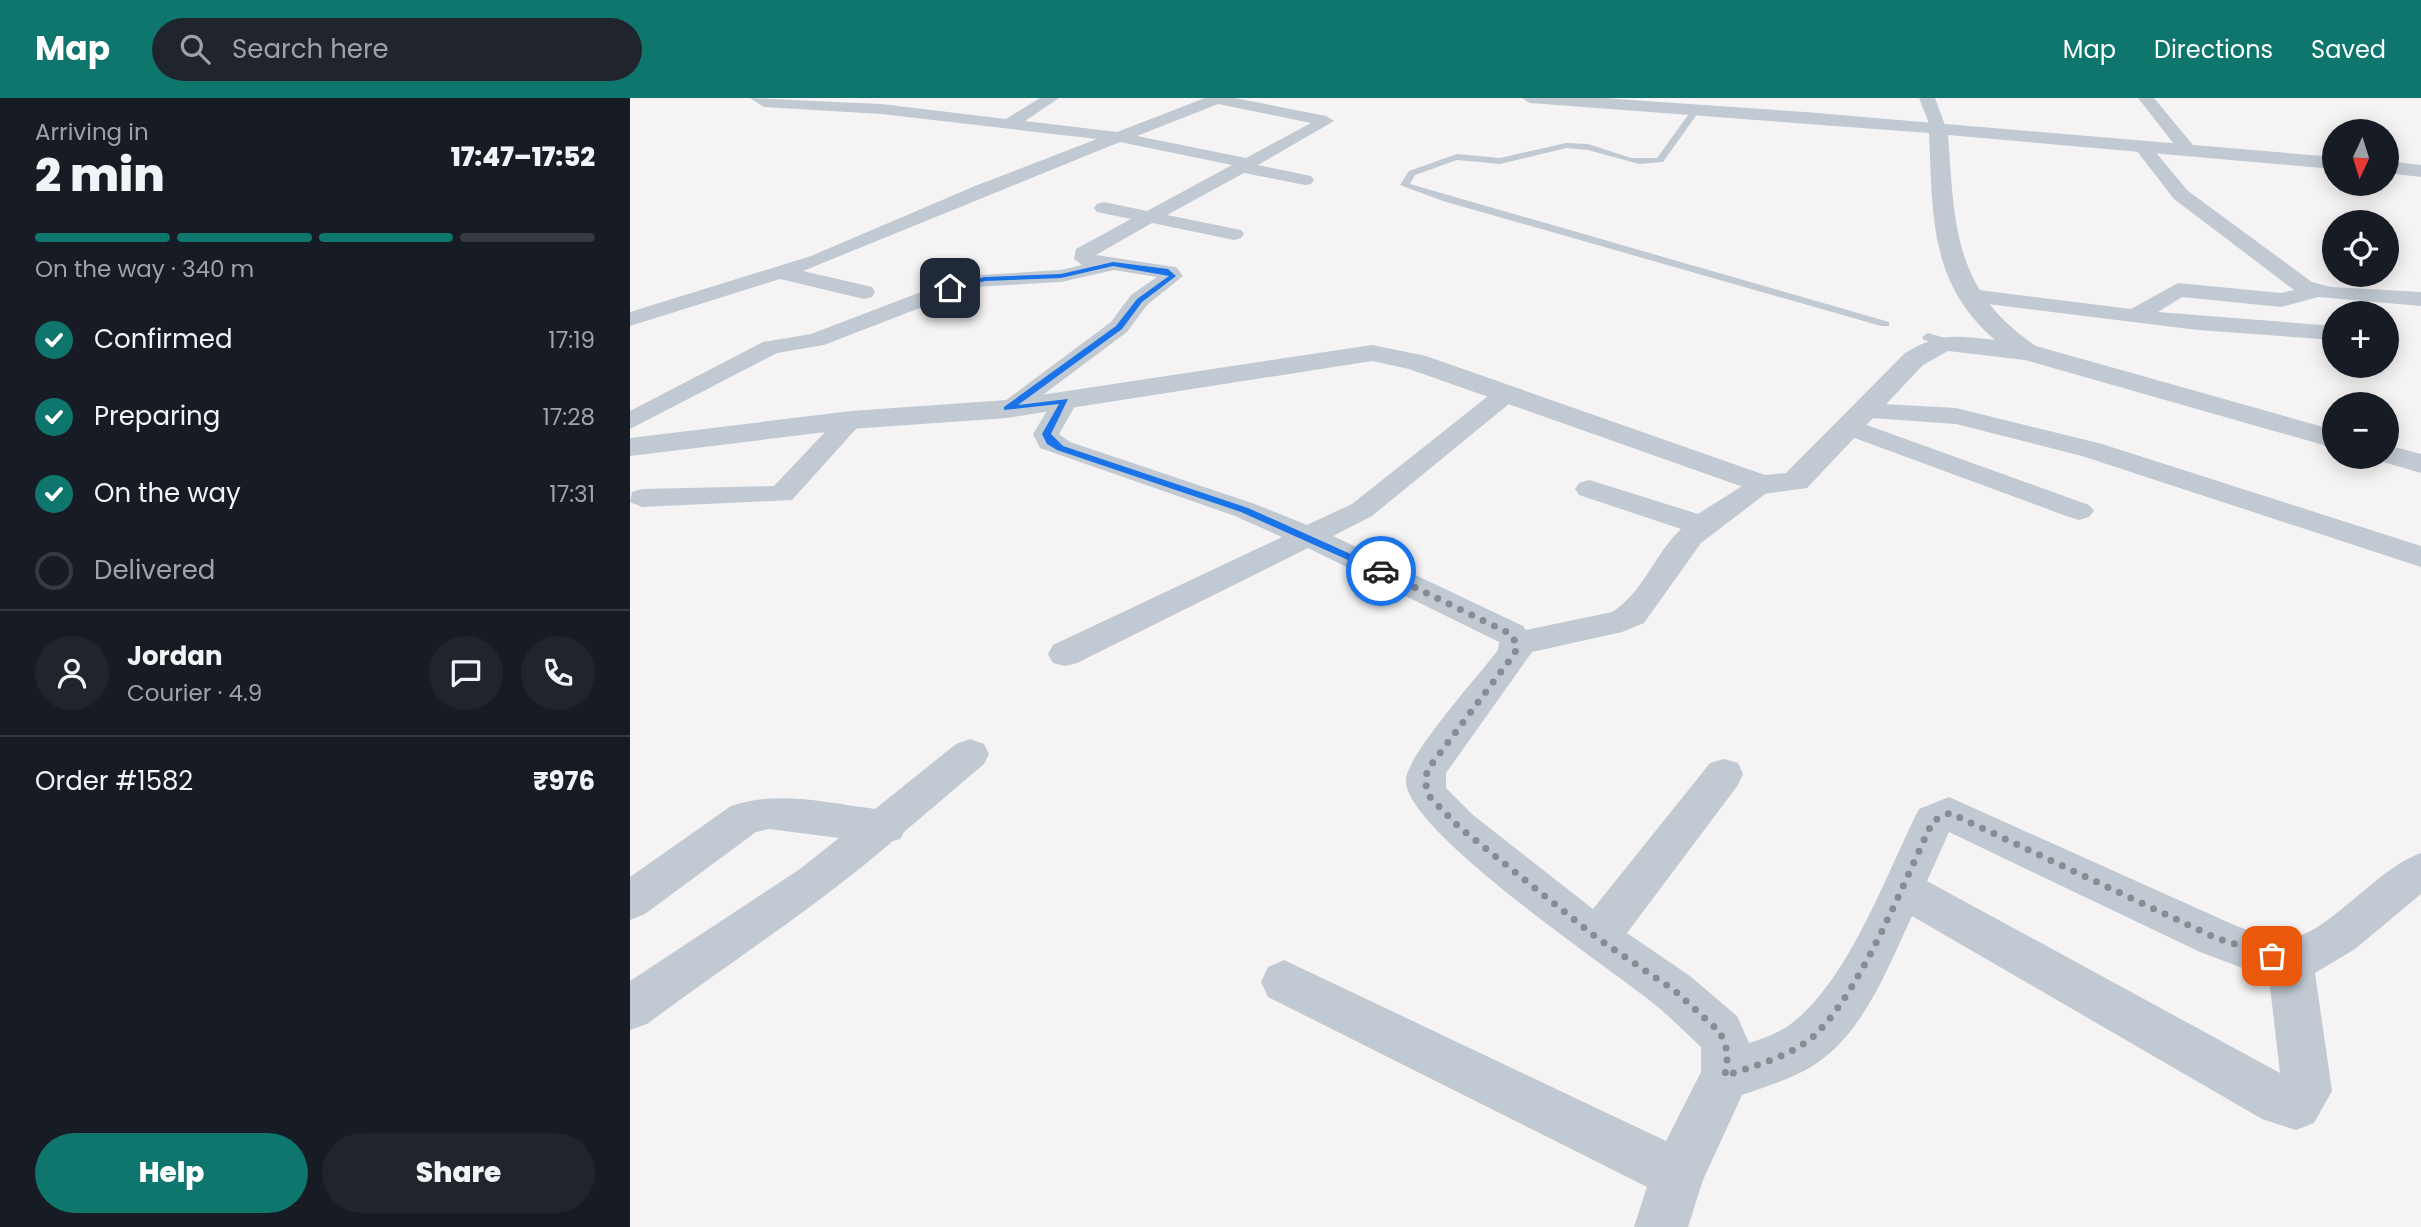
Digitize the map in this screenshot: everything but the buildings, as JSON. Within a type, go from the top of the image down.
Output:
[{"type":"street","points":[[758,98],[764,102],[822,104],[1120,137],[1247,163]]},
{"type":"street","points":[[1009,124],[1051,98]]},
{"type":"street","points":[[630,319],[782,273],[982,190],[1218,98],[1326,121],[1083,253],[1084,259],[1168,271],[1172,276],[1139,300],[1119,327],[1007,408]]},
{"type":"street","points":[[1530,98],[1938,128],[2322,162]]},
{"type":"street","points":[[1927,98],[1938,128],[1948,247],[1983,317],[2006,339],[2027,352]]},
{"type":"street","points":[[2146,98],[2187,149]]},
{"type":"street","points":[[2141,146],[2181,195],[2293,279],[2316,291]]},
{"type":"street","points":[[1247,163],[1247,168],[1305,180]]},
{"type":"street","points":[[2399,168],[2421,170]]},
{"type":"street","points":[[1104,208],[1234,234]]},
{"type":"street","points":[[630,421],[771,347],[816,340],[971,281],[1061,276],[1113,264]]},
{"type":"street","points":[[782,273],[864,292]]},
{"type":"street","points":[[2137,315],[2178,290],[2281,300],[2316,291],[2421,299]]},
{"type":"street","points":[[1971,296],[2233,329],[2322,333]]},
{"type":"street","points":[[1517,645],[1635,615],[1678,549],[1700,526],[1763,485],[1796,481],[1914,359],[1937,345],[1938,340],[2027,352],[2322,436]]},
{"type":"street","points":[[630,447],[851,420],[1065,401],[1330,357],[1372,353],[1416,362],[1763,485]]},
{"type":"street","points":[[1065,654],[1362,510],[1388,492],[1506,394]]},
{"type":"street","points":[[1065,401],[1046,434],[1050,442],[1060,448],[1245,510],[1310,537],[1511,634],[1517,645],[1515,653],[1428,769],[1425,780],[1428,795],[1459,827],[1597,938],[1674,990],[1720,1032],[1728,1053],[1725,1076],[1678,1174],[1661,1227]]},
{"type":"street","points":[[1858,419],[1956,416],[2092,450],[2421,557]]},
{"type":"street","points":[[1858,419],[2079,511]]},
{"type":"street","points":[[642,498],[768,497],[782,494],[851,420]]},
{"type":"street","points":[[2399,458],[2421,464]]},
{"type":"street","points":[[1589,489],[1700,526]]},
{"type":"street","points":[[630,1009],[727,939],[815,882],[886,827],[970,754]]},
{"type":"street","points":[[1597,938],[1724,774]]},
{"type":"street","points":[[630,901],[746,818],[769,813],[886,827]]},
{"type":"street","points":[[1725,1076],[1794,1050],[1816,1034],[1853,985],[1933,821],[1950,813],[2216,938],[2253,952],[2290,959],[2322,946],[2414,884]]},
{"type":"street","points":[[1901,888],[2280,1101],[2296,1105],[2307,1091],[2290,959]]},
{"type":"street","points":[[1284,982],[1678,1174]]},
{"type":"lane","points":[[1696,110],[1660,160],[1644,164],[1622,160],[1590,147],[1558,146],[1515,155],[1504,161],[1464,156],[1412,173],[1405,185],[1885,324]]},
{"type":"way so far","points":[[1381,571],[1511,634],[1517,645],[1515,653],[1428,769],[1425,780],[1428,795],[1459,827],[1597,938],[1674,990],[1720,1032],[1728,1053],[1725,1076],[1794,1050],[1816,1034],[1853,985],[1933,821],[1950,813],[2216,938],[2272,956]]},
{"type":"route","points":[[950,288],[985,279],[1061,276],[1113,264],[1168,271],[1172,276],[1169,280],[1139,300],[1119,327],[1007,408],[1065,401],[1046,434],[1050,442],[1060,448],[1245,510],[1381,571]]}]
